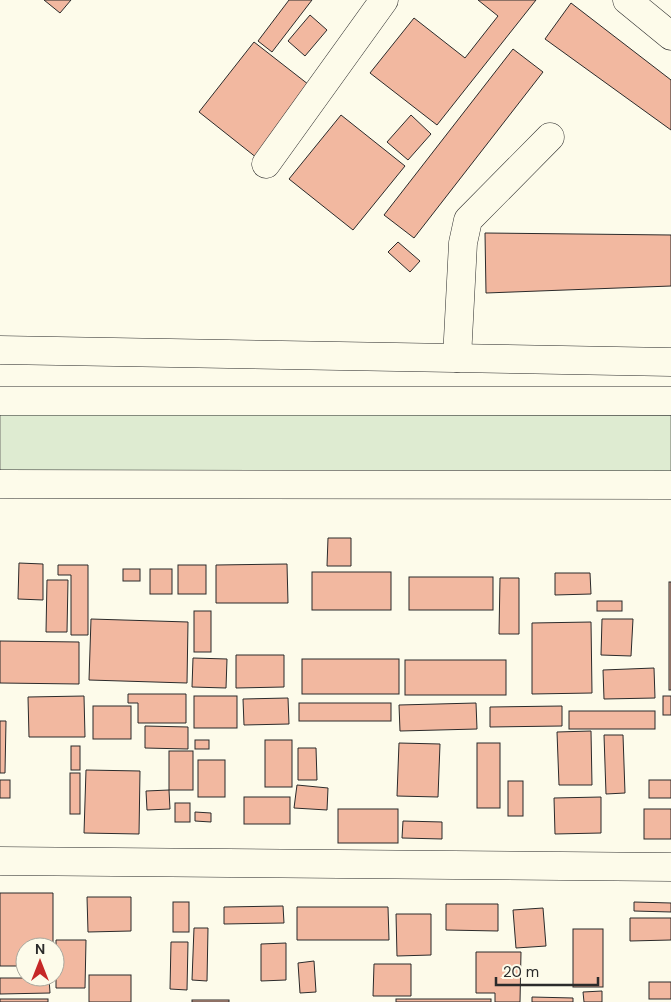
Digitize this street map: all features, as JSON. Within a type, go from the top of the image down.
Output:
[{"type":"street","points":[[266,164],[384,0]]},
{"type":"street","points":[[627,0],[671,36]]},
{"type":"street","points":[[457,358],[463,243],[468,220],[550,136]]},
{"type":"street","points":[[0,350],[671,362]]},
{"type":"street","points":[[0,401],[671,401]]},
{"type":"street","points":[[0,484],[671,485]]},
{"type":"street","points":[[0,860],[671,867]]},
{"type":"green space","points":[[0,414],[671,415],[671,474],[0,471]]},
{"type":"building","points":[[44,0],[71,0],[60,13]]},
{"type":"building","points":[[289,0],[312,0],[272,52],[258,41]]},
{"type":"building","points":[[478,0],[536,0],[437,125],[370,73],[414,18],[465,58],[498,16]]},
{"type":"building","points":[[571,3],[671,80],[671,130],[545,39]]},
{"type":"building","points":[[310,15],[327,30],[305,56],[288,41]]},
{"type":"building","points":[[254,42],[313,88],[257,158],[199,112]]},
{"type":"building","points":[[513,49],[543,72],[414,238],[384,215]]},
{"type":"building","points":[[341,115],[405,166],[353,230],[289,179]]},
{"type":"building","points":[[411,115],[431,134],[408,160],[387,142]]},
{"type":"building","points":[[485,233],[671,235],[671,286],[486,293]]},
{"type":"building","points":[[398,242],[420,261],[410,272],[388,252]]},
{"type":"building","points":[[328,538],[351,538],[351,566],[327,566]]},
{"type":"building","points":[[19,563],[43,564],[43,600],[18,599]]},
{"type":"building","points":[[287,564],[288,603],[216,603],[216,565]]},
{"type":"building","points":[[58,565],[88,565],[88,635],[71,635],[71,575],[58,575]]},
{"type":"building","points":[[178,565],[206,565],[206,594],[178,594]]},
{"type":"building","points":[[123,569],[140,569],[140,581],[123,581]]},
{"type":"building","points":[[150,569],[172,569],[172,594],[150,594]]},
{"type":"building","points":[[312,572],[391,572],[391,610],[312,610]]},
{"type":"building","points":[[555,573],[590,573],[591,594],[555,595]]},
{"type":"building","points":[[409,577],[493,577],[493,610],[409,610]]},
{"type":"building","points":[[500,578],[519,578],[519,634],[499,634]]},
{"type":"building","points":[[47,580],[68,580],[67,632],[46,632]]},
{"type":"building","points":[[669,582],[671,582],[671,690],[669,690]]},
{"type":"building","points":[[597,601],[622,601],[622,611],[597,611]]},
{"type":"building","points":[[194,611],[211,611],[211,652],[194,652]]},
{"type":"building","points":[[91,619],[188,622],[187,683],[89,680]]},
{"type":"building","points":[[602,619],[633,619],[631,656],[601,655]]},
{"type":"building","points":[[591,622],[592,693],[532,694],[532,623]]},
{"type":"building","points":[[0,641],[79,642],[79,684],[0,683]]},
{"type":"building","points":[[236,655],[284,655],[284,687],[236,688]]},
{"type":"building","points":[[193,658],[227,659],[226,688],[192,687]]},
{"type":"building","points":[[302,659],[399,659],[399,694],[302,694]]},
{"type":"building","points":[[405,660],[506,660],[506,695],[405,695]]},
{"type":"building","points":[[654,668],[655,698],[604,699],[603,670]]},
{"type":"building","points":[[128,694],[186,694],[186,723],[138,723],[138,703],[128,703]]},
{"type":"building","points":[[84,696],[85,737],[29,737],[28,697]]},
{"type":"building","points":[[194,696],[237,696],[237,728],[194,728]]},
{"type":"building","points":[[663,696],[671,696],[671,715],[663,715]]},
{"type":"building","points":[[288,698],[289,724],[244,725],[243,699]]},
{"type":"building","points":[[299,703],[391,703],[391,721],[299,721]]},
{"type":"building","points":[[476,703],[477,729],[400,731],[399,705]]},
{"type":"building","points":[[93,706],[131,706],[131,739],[93,739]]},
{"type":"building","points":[[562,706],[562,726],[490,727],[490,707]]},
{"type":"building","points":[[569,711],[655,711],[655,729],[569,729]]},
{"type":"building","points":[[0,721],[6,721],[5,773],[0,773]]},
{"type":"building","points":[[145,726],[188,727],[188,749],[145,748]]},
{"type":"building","points":[[591,731],[592,785],[559,785],[557,732]]},
{"type":"building","points":[[604,735],[623,735],[625,793],[606,794]]},
{"type":"building","points":[[195,740],[209,740],[209,749],[195,749]]},
{"type":"building","points":[[265,740],[292,740],[292,787],[265,787]]},
{"type":"building","points":[[399,743],[440,744],[438,797],[397,796]]},
{"type":"building","points":[[477,743],[500,743],[500,808],[477,808]]},
{"type":"building","points":[[71,746],[80,746],[80,770],[71,770]]},
{"type":"building","points":[[298,748],[316,748],[317,780],[298,780]]},
{"type":"building","points":[[169,751],[193,751],[193,790],[169,790]]},
{"type":"building","points":[[198,760],[225,760],[225,797],[198,797]]},
{"type":"building","points":[[86,770],[140,771],[139,834],[84,833]]},
{"type":"building","points":[[70,773],[80,773],[80,814],[70,814]]},
{"type":"building","points":[[0,780],[10,780],[10,798],[0,798]]},
{"type":"building","points":[[649,780],[671,780],[671,798],[649,798]]},
{"type":"building","points":[[508,781],[523,781],[523,816],[508,816]]},
{"type":"building","points":[[297,785],[328,788],[327,810],[294,808]]},
{"type":"building","points":[[169,790],[170,809],[147,810],[146,791]]},
{"type":"building","points":[[244,797],[290,797],[290,824],[244,824]]},
{"type":"building","points":[[601,797],[601,833],[555,834],[554,798]]},
{"type":"building","points":[[175,803],[190,803],[190,822],[175,822]]},
{"type":"building","points":[[338,809],[398,809],[398,843],[338,843]]},
{"type":"building","points":[[644,809],[671,809],[671,839],[644,839]]},
{"type":"building","points":[[195,812],[211,813],[211,822],[195,821]]},
{"type":"building","points":[[403,821],[442,822],[442,839],[402,838]]},
{"type":"building","points":[[0,893],[53,893],[53,937],[15,937],[15,966],[0,966]]},
{"type":"building","points":[[87,897],[131,897],[131,931],[88,932]]},
{"type":"building","points":[[173,902],[189,902],[189,932],[173,932]]},
{"type":"building","points":[[634,902],[671,903],[671,912],[634,911]]},
{"type":"building","points":[[446,904],[498,904],[498,931],[446,930]]},
{"type":"building","points":[[283,906],[284,923],[224,924],[224,907]]},
{"type":"building","points":[[297,907],[388,907],[389,940],[297,940]]},
{"type":"building","points":[[543,908],[546,946],[516,948],[513,910]]},
{"type":"building","points":[[396,914],[431,914],[431,955],[397,956]]},
{"type":"building","points":[[630,918],[671,918],[671,940],[630,941]]},
{"type":"building","points":[[194,928],[208,928],[207,981],[192,980]]},
{"type":"building","points":[[573,929],[603,929],[603,987],[573,987]]},
{"type":"building","points":[[65,940],[86,940],[85,988],[56,988],[65,987]]},
{"type":"building","points":[[171,942],[188,942],[187,990],[170,989]]},
{"type":"building","points":[[286,943],[286,980],[261,981],[261,944]]},
{"type":"building","points":[[476,952],[521,952],[520,1002],[495,1002],[495,993],[476,993]]},
{"type":"building","points":[[314,961],[316,992],[300,993],[298,963]]},
{"type":"building","points":[[374,964],[411,964],[411,996],[373,996]]},
{"type":"building","points":[[89,975],[131,975],[131,1002],[89,1002]]},
{"type":"building","points":[[0,978],[15,978],[15,987],[50,987],[50,993],[0,994]]},
{"type":"building","points":[[649,982],[671,982],[671,999],[649,999]]},
{"type":"building","points":[[602,991],[602,1002],[584,1002],[583,992]]},
{"type":"building","points":[[532,997],[573,998],[573,1002],[532,1002]]},
{"type":"building","points":[[0,999],[48,999],[48,1002],[0,1002]]},
{"type":"building","points":[[396,999],[491,999],[491,1002],[396,1002]]},
{"type":"building","points":[[192,1000],[229,1000],[229,1002],[192,1002]]}]
